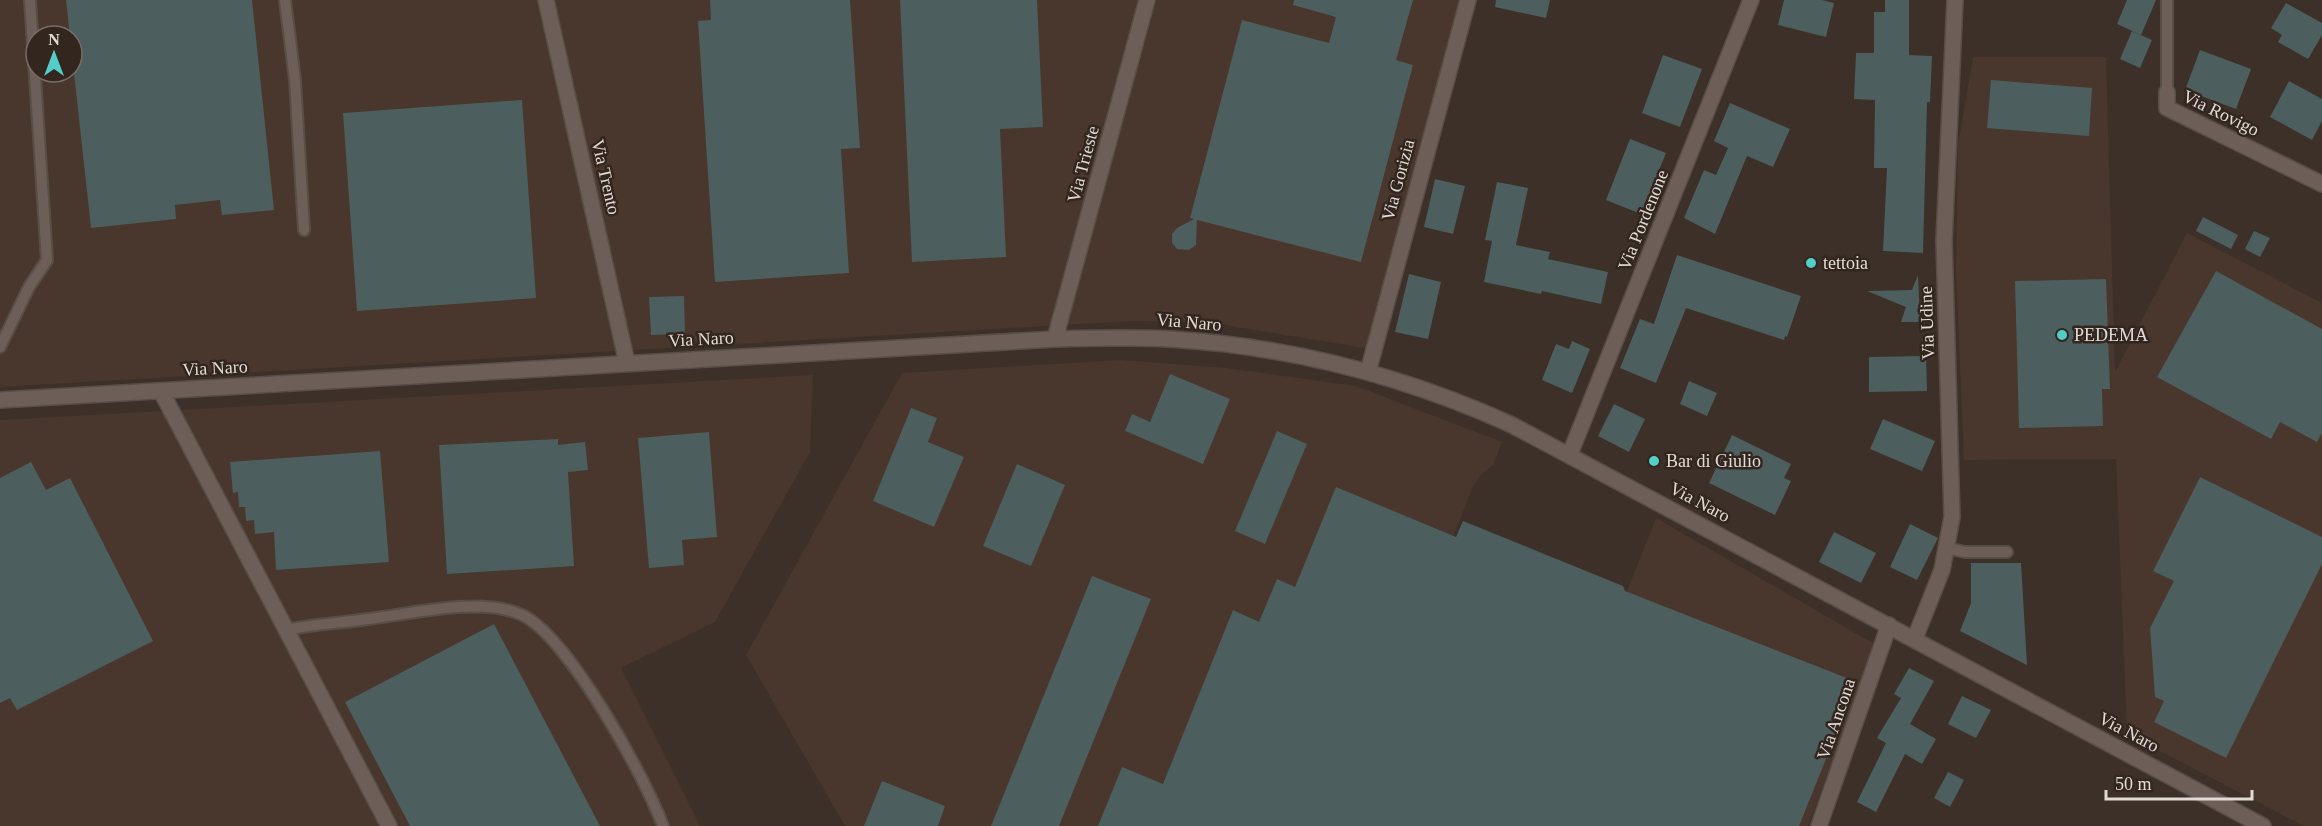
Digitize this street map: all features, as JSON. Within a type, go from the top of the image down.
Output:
[{"type":"street","name":"Via Trento","points":[[546,0],[627,363]]},
{"type":"street","name":"Via Trieste","points":[[1055,339],[1147,0]]},
{"type":"street","name":"Via Gorizia","points":[[1368,372],[1468,0]]},
{"type":"street","name":"Via Pordenone","points":[[1570,454],[1752,0]]},
{"type":"street","name":"Via Udine","points":[[1915,638],[1936,588],[1947,548],[1953,498],[1944,241],[1955,0]]},
{"type":"street","name":"Via Rovigo","points":[[2167,92],[2167,108],[2322,184]]},
{"type":"street","name":"Via Naro","points":[[0,400],[1055,339],[1145,338],[1201,342],[1264,351],[1368,372],[1467,405],[1570,454],[2263,826]]},
{"type":"street","points":[[161,391],[389,826]]},
{"type":"street","name":"Via Ancona","points":[[1820,826],[1889,625]]},
{"type":"lane","points":[[0,347],[29,287],[47,260],[30,0]]},
{"type":"lane","points":[[285,0],[295,81],[304,230]]},
{"type":"lane","name":"Via Rovigo","points":[[2167,0],[2167,92]]},
{"type":"lane","points":[[1947,548],[1965,552],[2007,552]]},
{"type":"lane","points":[[287,630],[463,608],[495,609],[521,614],[543,628],[559,647],[615,730],[656,807],[663,826]]},
{"type":"shaded area","points":[[0,0],[1464,0],[1370,349],[1206,322],[1131,321],[0,387]]},
{"type":"shaded area","points":[[1973,57],[2106,57],[2115,372],[2187,233],[2322,303],[2322,826],[2304,826],[2127,734],[2116,459],[1964,460],[1956,268],[1958,145]]},
{"type":"shaded area","points":[[1120,360],[1227,368],[1356,386],[1502,442],[1493,465],[1480,476],[1472,489],[1339,826],[845,826],[746,655],[902,373]]},
{"type":"shaded area","points":[[813,375],[810,452],[715,622],[621,668],[700,826],[0,826],[0,420]]},
{"type":"shaded area","points":[[1656,518],[1878,646],[1808,826],[1534,826]]},
{"type":"building","points":[[66,0],[252,0],[274,210],[222,215],[220,200],[175,205],[176,219],[91,228],[75,84],[84,84],[84,24],[69,24]]},
{"type":"building","points":[[710,0],[850,0],[860,148],[841,149],[849,273],[715,282],[698,21],[711,20]]},
{"type":"building","points":[[900,0],[1037,0],[1043,127],[1000,129],[1006,257],[912,262]]},
{"type":"building","points":[[1294,0],[1413,0],[1396,60],[1413,65],[1361,262],[1197,220],[1196,245],[1189,250],[1177,249],[1172,243],[1172,234],[1177,228],[1194,219],[1190,218],[1242,20],[1329,43],[1336,17],[1293,5]]},
{"type":"building","points":[[1496,0],[1550,0],[1546,18],[1495,7]]},
{"type":"building","points":[[1784,0],[1822,0],[1834,3],[1826,37],[1778,25]]},
{"type":"building","points":[[1885,0],[1909,0],[1909,55],[1932,56],[1930,102],[1927,102],[1923,253],[1883,251],[1887,168],[1874,168],[1875,100],[1854,99],[1856,53],[1874,53],[1874,12],[1885,12]]},
{"type":"building","points":[[2127,0],[2156,0],[2141,35],[2117,24]]},
{"type":"building","points":[[2286,3],[2322,23],[2322,35],[2308,59],[2278,42],[2282,35],[2271,28]]},
{"type":"building","points":[[2132,31],[2152,40],[2140,68],[2120,59]]},
{"type":"building","points":[[2200,50],[2251,69],[2236,109],[2185,90]]},
{"type":"building","points":[[1663,55],[1702,69],[1680,127],[1642,113]]},
{"type":"building","points":[[1991,80],[2092,88],[2089,136],[1987,128]]},
{"type":"building","points":[[2289,81],[2322,99],[2322,121],[2312,140],[2270,117]]},
{"type":"building","points":[[522,100],[536,298],[357,311],[343,113]]},
{"type":"building","points":[[1730,103],[1790,129],[1773,167],[1747,156],[1715,234],[1684,218],[1704,170],[1716,175],[1728,148],[1714,141]]},
{"type":"building","points":[[1630,139],[1666,153],[1641,214],[1606,200]]},
{"type":"building","points":[[1435,179],[1465,186],[1453,234],[1424,227]]},
{"type":"building","points":[[1497,182],[1528,188],[1516,245],[1550,252],[1548,259],[1608,272],[1601,304],[1542,291],[1541,294],[1484,282],[1492,241],[1485,240]]},
{"type":"building","points":[[2203,217],[2238,235],[2231,249],[2196,231]]},
{"type":"building","points":[[2254,231],[2270,238],[2260,257],[2245,249]]},
{"type":"building","points":[[1677,255],[1801,296],[1787,337],[1785,336],[1784,340],[1686,308],[1656,383],[1620,368],[1640,319],[1654,324]]},
{"type":"building","points":[[2216,271],[2322,329],[2322,433],[2317,442],[2280,422],[2271,439],[2157,377]]},
{"type":"building","points":[[1409,274],[1441,282],[1428,339],[1395,332]]},
{"type":"building","points":[[1918,275],[1920,322],[1901,322],[1906,307],[1867,291],[1912,290]]},
{"type":"building","name":"PEDEMA","points":[[2106,279],[2110,389],[2102,389],[2103,426],[2019,428],[2015,281]]},
{"type":"building","points":[[684,296],[685,334],[651,335],[649,297]]},
{"type":"building","points":[[1572,341],[1590,349],[1572,393],[1542,380],[1556,344],[1569,349]]},
{"type":"building","points":[[1926,356],[1927,391],[1869,392],[1869,357]]},
{"type":"building","points":[[1170,374],[1230,399],[1203,464],[1125,431],[1132,414],[1150,422]]},
{"type":"building","points":[[1689,381],[1717,393],[1707,416],[1680,404]]},
{"type":"building","points":[[1614,404],[1645,419],[1629,452],[1598,436]]},
{"type":"building","points":[[911,408],[937,418],[928,442],[964,457],[934,527],[873,501]]},
{"type":"building","points":[[1883,419],[1935,441],[1922,471],[1870,449]]},
{"type":"building","points":[[1277,431],[1307,444],[1265,544],[1235,531]]},
{"type":"building","points":[[709,432],[717,537],[682,540],[684,565],[649,568],[638,438]]},
{"type":"building","points":[[1732,435],[1791,464],[1784,478],[1791,481],[1775,515],[1709,483]]},
{"type":"building","points":[[558,439],[558,445],[585,442],[588,470],[568,472],[574,566],[447,574],[439,445]]},
{"type":"building","points":[[380,451],[389,562],[276,570],[274,532],[255,534],[254,520],[246,521],[245,507],[239,507],[238,492],[233,493],[230,462]]},
{"type":"building","points":[[31,462],[46,490],[70,478],[153,641],[17,710],[10,698],[0,703],[0,478]]},
{"type":"building","points":[[1017,464],[1065,485],[1031,566],[983,546]]},
{"type":"building","points":[[2200,477],[2322,537],[2322,564],[2226,758],[2154,722],[2164,701],[2155,697],[2150,628],[2174,581],[2153,571]]},
{"type":"building","points":[[1336,487],[1456,537],[1463,521],[1623,586],[1625,591],[1857,682],[1799,826],[1098,826],[1122,767],[1163,784],[1233,610],[1259,622],[1277,579],[1295,587]]},
{"type":"building","points":[[1910,524],[1938,538],[1917,580],[1890,567]]},
{"type":"building","points":[[1834,532],[1876,553],[1861,583],[1819,562]]},
{"type":"building","points":[[1971,563],[2021,563],[2027,665],[1960,631],[1971,603]]},
{"type":"building","points":[[1092,576],[1151,599],[1059,826],[991,826]]},
{"type":"building","points":[[494,624],[600,826],[410,826],[345,702]]},
{"type":"building","points":[[1909,668],[1934,681],[1910,724],[1936,739],[1922,764],[1905,754],[1876,812],[1857,802],[1886,743],[1877,738],[1901,698],[1894,694]]},
{"type":"building","points":[[1962,696],[1991,710],[1976,738],[1948,724]]},
{"type":"building","points":[[1948,772],[1964,780],[1950,807],[1934,798]]},
{"type":"building","points":[[882,781],[945,806],[938,826],[864,826]]},
{"type":"place","name":"tettoia","points":[[1811,263]]},
{"type":"place","name":"PEDEMA","points":[[2062,335]]},
{"type":"place","name":"Bar di Giulio","points":[[1654,461]]}]
